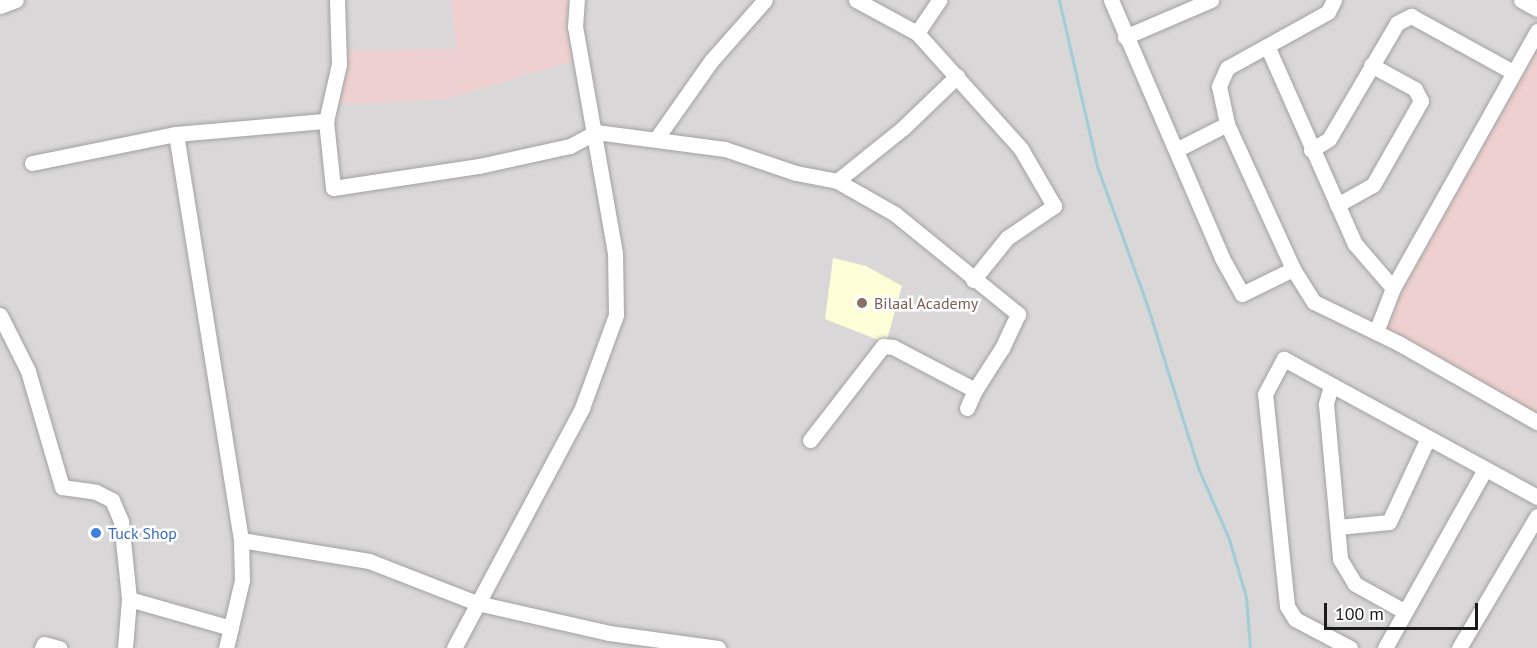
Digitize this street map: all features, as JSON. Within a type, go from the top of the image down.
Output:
[{"type":"street","points":[[0,6],[16,0]]},
{"type":"street","points":[[337,0],[339,63],[326,121],[333,188],[480,166],[570,146],[596,132],[725,149],[796,173],[837,181],[895,214],[973,280],[1018,314],[1002,348],[975,390],[967,408]]},
{"type":"street","points":[[454,648],[582,408],[616,315],[615,253],[596,132],[575,27],[577,0]]},
{"type":"street","points":[[656,139],[711,61],[765,0]]},
{"type":"street","points":[[856,0],[917,33],[1021,149],[1054,206],[1007,238],[973,280]]},
{"type":"street","points":[[917,33],[939,0]]},
{"type":"street","points":[[1111,0],[1125,37],[1242,294],[1293,269]]},
{"type":"street","points":[[1125,37],[1178,5],[1211,0]]},
{"type":"street","points":[[1335,0],[1328,12],[1268,48],[1227,68],[1220,86],[1227,124],[1293,269],[1314,302],[1376,332],[1537,422]]},
{"type":"street","points":[[1521,0],[1537,9]]},
{"type":"street","points":[[1311,150],[1329,139],[1397,22],[1411,16],[1513,72]]},
{"type":"street","points":[[1376,332],[1393,288],[1537,31]]},
{"type":"street","points":[[1268,48],[1311,150],[1355,244],[1393,288]]},
{"type":"street","points":[[1337,205],[1373,185],[1421,101],[1415,89],[1371,65]]},
{"type":"street","points":[[837,181],[903,128],[957,76]]},
{"type":"street","points":[[32,162],[176,134],[326,121]]},
{"type":"street","points":[[1176,150],[1227,124]]},
{"type":"street","points":[[176,134],[241,540],[242,580],[226,648]]},
{"type":"street","points":[[0,315],[28,371],[62,487],[96,492],[112,500],[121,521],[129,599],[125,648]]},
{"type":"street","points":[[810,440],[882,346],[893,347],[975,390]]},
{"type":"street","points":[[1350,648],[1295,619],[1287,606],[1265,394],[1284,359],[1537,497]]},
{"type":"street","points":[[1331,386],[1326,404],[1340,560],[1355,584],[1404,611]]},
{"type":"street","points":[[1338,527],[1382,526],[1389,522],[1428,438]]},
{"type":"street","points":[[1385,648],[1485,470]]},
{"type":"street","points":[[1459,648],[1537,516]]},
{"type":"street","points":[[241,540],[369,561],[477,603],[608,640],[718,648]]},
{"type":"street","points":[[129,599],[231,628]]},
{"type":"street","points":[[42,648],[44,644],[59,648]]},
{"type":"shaded area","points":[[0,0],[1537,0],[1537,46],[1381,329],[1537,413],[1537,648],[0,648]]},
{"type":"shaded area","points":[[450,0],[574,0],[576,60],[447,99],[342,104],[345,50],[456,49]]},
{"type":"shaded area","points":[[1537,46],[1537,413],[1381,329]]},
{"type":"shaded area","name":"Bilaal Academy","points":[[833,258],[866,266],[902,286],[886,343],[825,319]]},
{"type":"waterway","points":[[1059,0],[1097,166],[1148,308],[1198,468],[1229,539],[1246,597],[1250,648]]},
{"type":"place","name":"Bilaal Academy","points":[[862,303]]},
{"type":"place","name":"Tuck Shop","points":[[96,533]]}]
